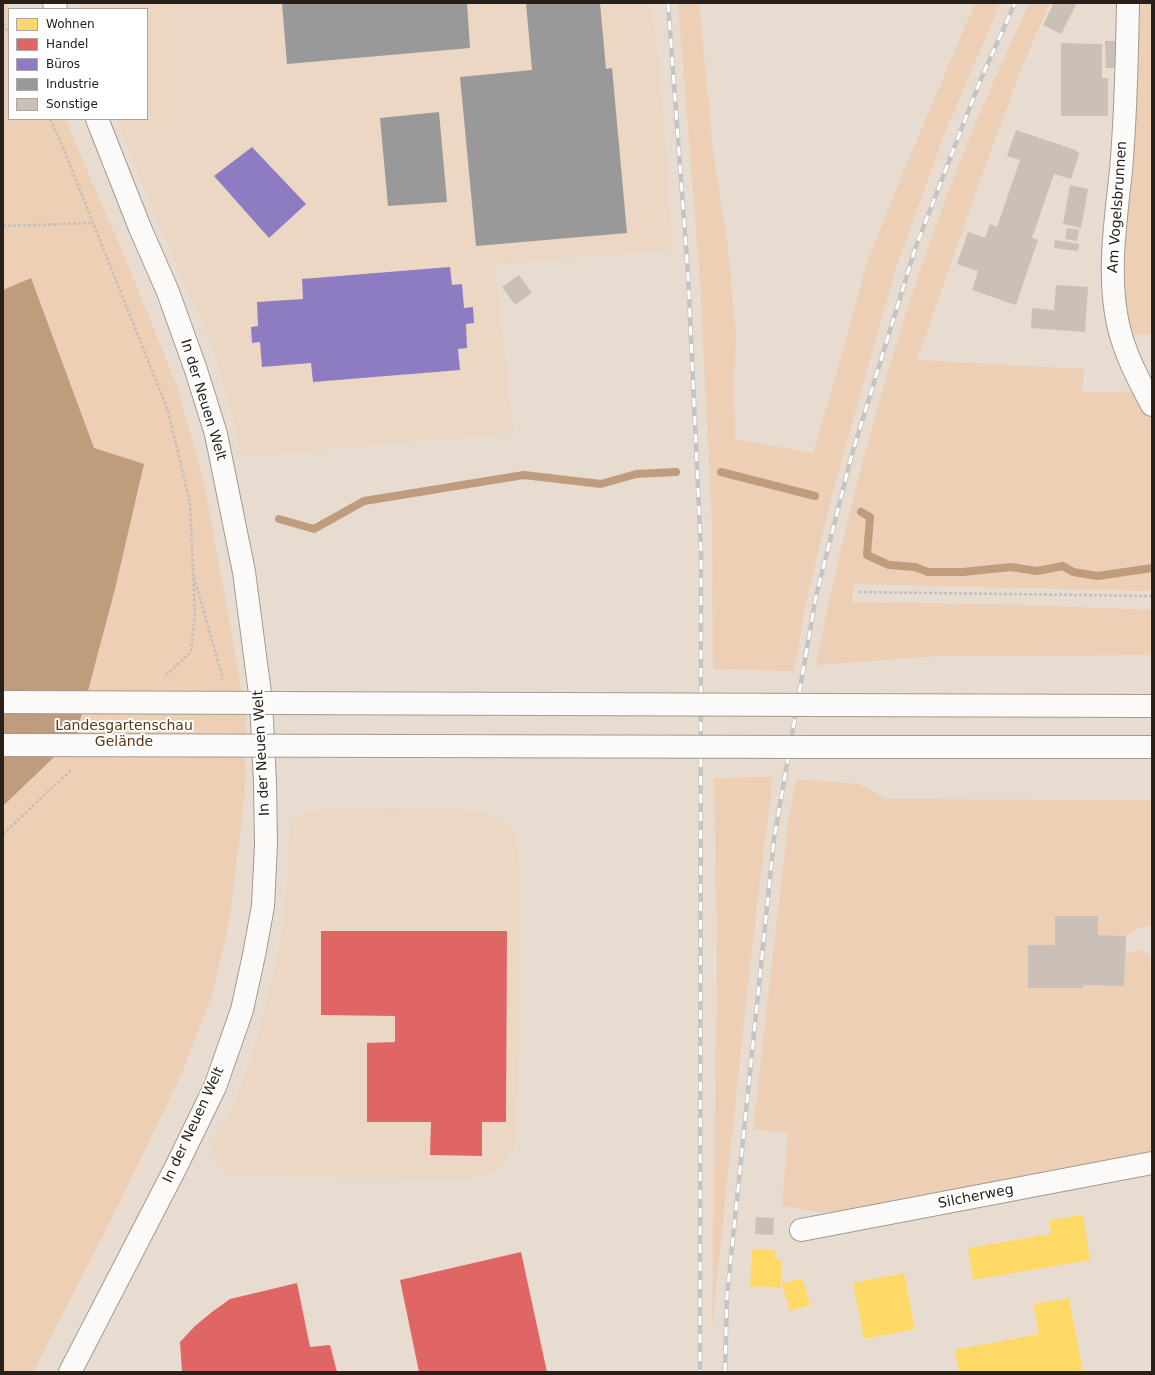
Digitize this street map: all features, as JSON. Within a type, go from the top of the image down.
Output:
[{"type":"main road","name":"Am Vogelsbrunnen","points":[[1128,3],[1123,144],[1114,240],[1114,284],[1117,323],[1121,336],[1129,358],[1152,404]]},
{"type":"main road","name":"In der Neuen Welt","points":[[70,1372],[176,1167],[215,1087],[242,1010],[254,955],[263,906],[266,845],[261,701],[244,572],[216,434],[196,370],[168,292],[140,228],[97,120]]},
{"type":"main road","points":[[3,702],[1152,706]]},
{"type":"main road","points":[[3,745],[1152,747]]},
{"type":"main road","name":"Silcherweg","points":[[801,1230],[1152,1163]]},
{"type":"path","points":[[50,120],[94,223],[168,410],[190,503],[195,614],[191,652],[163,679]]},
{"type":"path","points":[[3,226],[94,223]]},
{"type":"path","points":[[194,577],[224,681]]},
{"type":"path","points":[[859,592],[1152,596]]},
{"type":"path","points":[[3,834],[74,767]]},
{"type":"shaded area","points":[[75,3],[652,3],[662,95],[673,250],[495,264],[514,433],[241,457],[231,411],[212,346],[142,186],[117,120],[148,120],[148,8],[77,8]]},
{"type":"shaded area","points":[[31,278],[94,448],[144,464],[115,589],[76,736],[3,806],[3,290]]},
{"type":"shaded area","points":[[334,808],[458,810],[486,812],[502,820],[514,833],[519,848],[520,891],[520,1038],[517,1130],[513,1151],[503,1165],[486,1175],[467,1179],[244,1176],[228,1173],[216,1160],[210,1147],[233,1105],[253,1053],[277,960],[284,918],[288,869],[289,822],[306,812]]},
{"type":"green space","name":"Landesgartenschau Gelände","points":[[3,3],[5,3],[8,8],[8,120],[65,120],[126,260],[177,386],[204,483],[246,719],[245,791],[230,918],[212,995],[182,1073],[112,1218],[33,1372],[3,1372]]},
{"type":"green space","points":[[678,3],[699,3],[713,149],[728,248],[735,323],[735,439],[813,453],[866,266],[900,180],[975,3],[1000,3],[942,140],[895,271],[834,488],[807,598],[794,671],[713,669],[712,525],[700,280]]},
{"type":"green space","points":[[1029,3],[1050,3],[1024,62],[983,172],[917,360],[1084,369],[1082,393],[1134,391],[1152,422],[1152,591],[854,584],[852,602],[1027,605],[1152,610],[1152,655],[939,656],[816,665],[842,545],[857,485],[908,307],[958,166]]},
{"type":"green space","points":[[1137,3],[1152,3],[1152,335],[1132,334],[1128,316],[1125,279]]},
{"type":"green space","points":[[773,777],[748,984],[712,1330],[717,961],[714,778]]},
{"type":"green space","points":[[796,779],[859,784],[887,799],[1152,800],[1152,925],[1136,929],[1126,936],[1098,935],[1098,916],[1055,945],[1028,945],[1028,988],[1082,988],[1083,985],[1124,986],[1125,954],[1140,950],[1150,955],[1152,976],[1152,1152],[850,1211],[821,1212],[782,1206],[788,1133],[753,1129],[788,823]]},
{"type":"building: Wohnen","points":[[1083,1215],[1090,1260],[973,1280],[968,1248],[1051,1234],[1049,1220]]},
{"type":"building: Wohnen","points":[[752,1249],[776,1250],[776,1260],[782,1260],[781,1288],[750,1286]]},
{"type":"building: Wohnen","points":[[904,1273],[915,1329],[864,1339],[853,1283]]},
{"type":"building: Wohnen","points":[[802,1278],[810,1305],[790,1311],[782,1284]]},
{"type":"building: Wohnen","points":[[1069,1298],[1083,1372],[959,1372],[955,1350],[1039,1334],[1033,1304]]},
{"type":"building: Handel","points":[[321,931],[507,931],[506,1122],[482,1122],[482,1156],[430,1155],[431,1122],[367,1122],[367,1043],[395,1042],[395,1016],[321,1015]]},
{"type":"building: Handel","points":[[521,1252],[547,1372],[419,1372],[400,1280]]},
{"type":"building: Handel","points":[[297,1283],[310,1347],[330,1345],[337,1372],[182,1372],[180,1342],[195,1326],[212,1312],[230,1299]]},
{"type":"building: Büros","points":[[252,147],[306,204],[269,238],[214,176]]},
{"type":"building: Büros","points":[[450,267],[452,285],[462,284],[464,308],[473,307],[474,323],[466,324],[467,348],[458,349],[460,370],[313,382],[311,363],[262,367],[260,342],[252,343],[251,327],[258,326],[257,302],[303,299],[302,279]]},
{"type":"building: Industrie","points":[[282,3],[467,3],[470,48],[287,64]]},
{"type":"building: Industrie","points":[[526,3],[600,3],[606,69],[612,68],[627,233],[476,246],[460,77],[532,70]]},
{"type":"building: Industrie","points":[[439,112],[447,202],[388,206],[380,118]]},
{"type":"building: Sonstige","points":[[1054,3],[1077,3],[1061,34],[1043,25]]},
{"type":"building: Sonstige","points":[[1105,41],[1118,41],[1118,68],[1106,68]]},
{"type":"building: Sonstige","points":[[1061,43],[1102,44],[1102,78],[1108,78],[1108,116],[1061,116]]},
{"type":"building: Sonstige","points":[[1016,130],[1076,150],[1079,154],[1071,179],[1054,174],[1032,238],[1038,240],[1016,305],[972,290],[978,271],[957,264],[968,232],[985,238],[990,224],[997,227],[1020,160],[1007,156]]},
{"type":"building: Sonstige","points":[[1070,185],[1088,189],[1081,228],[1063,224]]},
{"type":"building: Sonstige","points":[[1067,228],[1079,230],[1077,241],[1065,239]]},
{"type":"building: Sonstige","points":[[1055,240],[1079,244],[1078,251],[1054,248]]},
{"type":"building: Sonstige","points":[[519,275],[532,293],[515,305],[502,287]]},
{"type":"building: Sonstige","points":[[1056,285],[1088,287],[1085,332],[1031,328],[1032,308],[1054,310]]},
{"type":"building: Sonstige","points":[[1055,916],[1098,916],[1098,935],[1126,936],[1124,986],[1083,985],[1083,988],[1028,988],[1028,945],[1055,945]]},
{"type":"building: Sonstige","points":[[756,1217],[774,1218],[773,1235],[755,1234]]},
{"type":"waterway","points":[[279,519],[314,529],[364,501],[524,475],[601,484],[636,474],[676,472]]},
{"type":"waterway","points":[[721,472],[815,496]]},
{"type":"waterway","points":[[861,512],[870,517],[867,555],[889,565],[915,567],[928,572],[963,572],[1011,567],[1037,571],[1063,566],[1073,572],[1098,576],[1152,568]]},
{"type":"railway","points":[[668,3],[688,274],[701,553],[700,1372]]},
{"type":"railway","points":[[725,1372],[727,1296],[774,839],[816,596],[852,454],[915,249],[980,81],[1015,3]]}]
